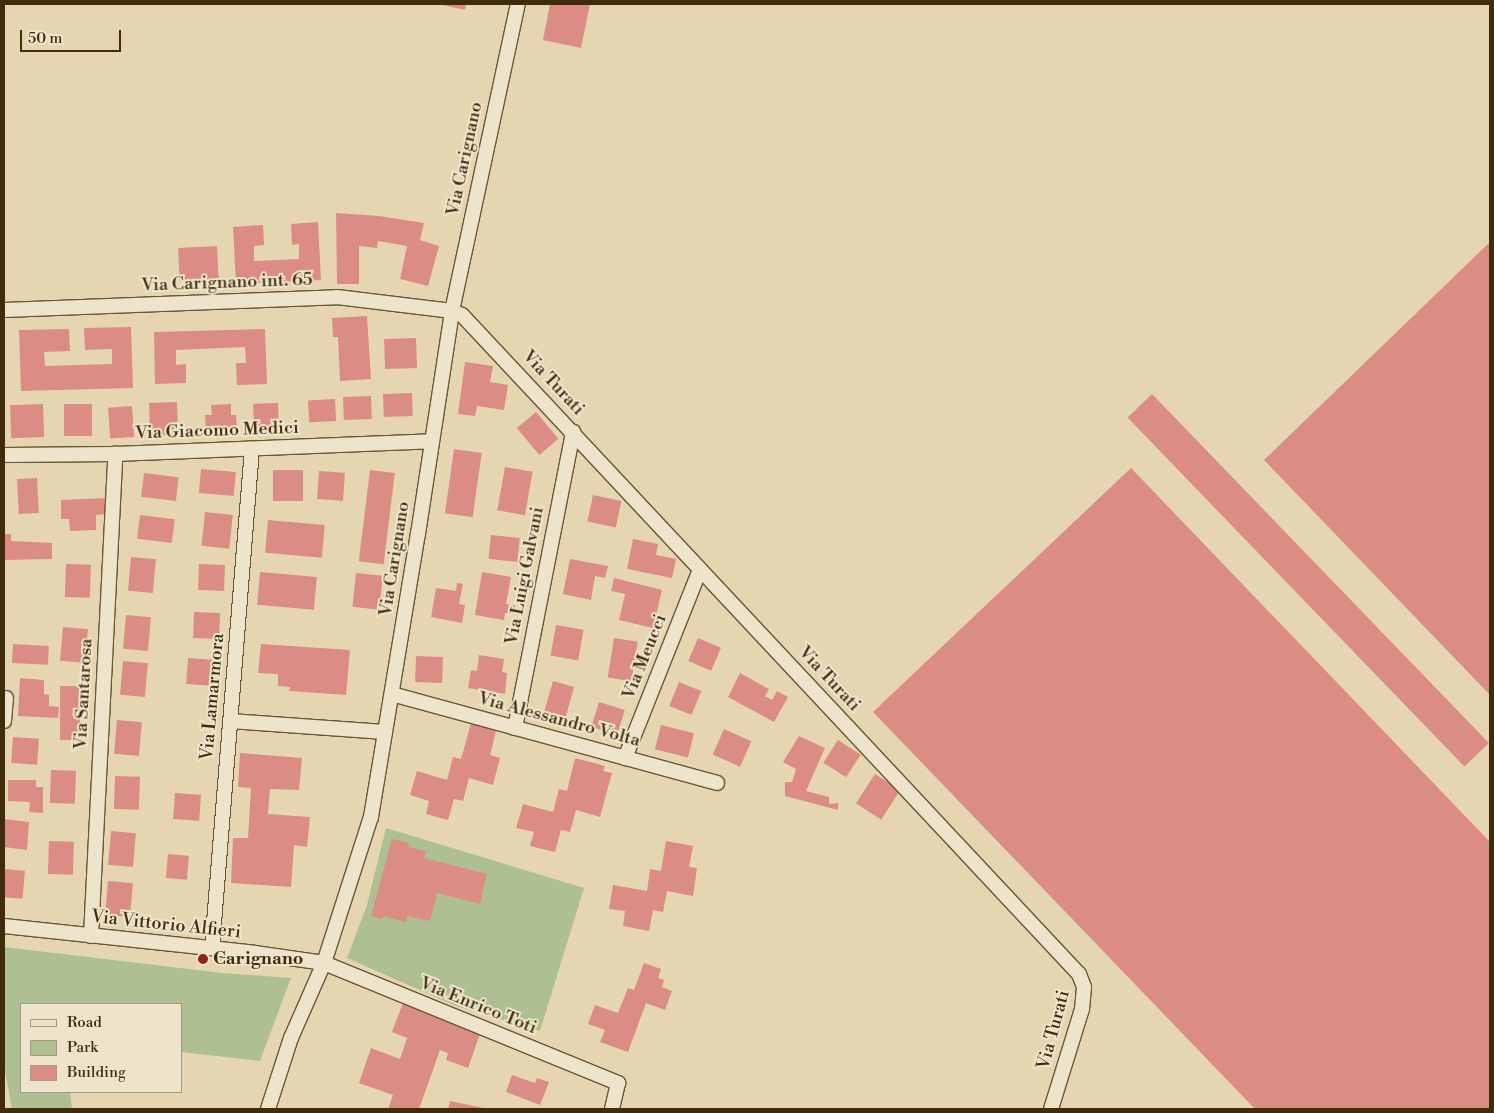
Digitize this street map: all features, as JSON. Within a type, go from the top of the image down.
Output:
[{"type":"street","name":"Via Carignano","points":[[268,1109],[292,1038],[324,963],[371,817],[452,311],[518,4]]},
{"type":"street","name":"Via Carignano int. 65","points":[[4,310],[337,297],[452,311]]},
{"type":"street","name":"Via Turati","points":[[452,311],[462,314],[1079,974],[1084,987],[1082,1009],[1051,1109]]},
{"type":"street","name":"Via Luigi Galvani","points":[[515,728],[572,432]]},
{"type":"street","name":"Via Giacomo Medici","points":[[4,454],[115,454],[432,441]]},
{"type":"street","name":"Via Lamarmora","points":[[212,948],[252,449]]},
{"type":"street","name":"Via Santarosa","points":[[91,936],[115,454]]},
{"type":"street","name":"Via Meucci","points":[[624,758],[700,570]]},
{"type":"street","name":"Via Alessandro Volta","points":[[392,694],[717,783]]},
{"type":"street","points":[[4,721],[6,698]]},
{"type":"street","points":[[230,721],[385,732]]},
{"type":"street","name":"Via Vittorio Alfieri","points":[[4,926],[212,948],[324,963]]},
{"type":"street","name":"Via Enrico Toti","points":[[324,963],[618,1083],[612,1109]]},
{"type":"green space","points":[[386,828],[584,888],[540,1031],[456,1006],[347,958],[367,905]]},
{"type":"green space","points":[[4,947],[222,973],[291,978],[260,1061],[182,1052],[182,1003],[20,1003],[20,1093],[70,1093],[72,1109],[12,1109],[4,1065]]},
{"type":"building","points":[[438,4],[466,4],[465,10]]},
{"type":"building","points":[[550,4],[590,4],[581,48],[543,40]]},
{"type":"building","points":[[336,213],[379,216],[424,223],[420,240],[439,246],[428,286],[400,279],[407,246],[378,241],[377,248],[359,246],[359,284],[337,284]]},
{"type":"building","points":[[318,222],[321,280],[236,284],[233,227],[263,225],[264,245],[254,246],[254,261],[299,259],[299,244],[292,245],[291,224]]},
{"type":"building","points":[[1490,242],[1490,695],[1264,460]]},
{"type":"building","points":[[217,246],[219,279],[180,281],[178,248]]},
{"type":"building","points":[[367,316],[371,379],[340,381],[338,337],[333,337],[332,318]]},
{"type":"building","points":[[131,327],[133,388],[21,391],[19,330],[69,329],[70,351],[44,352],[45,366],[112,364],[112,349],[85,350],[84,328]]},
{"type":"building","points":[[265,329],[267,384],[237,385],[236,363],[246,363],[245,347],[176,350],[176,365],[186,364],[186,383],[155,384],[154,332]]},
{"type":"building","points":[[416,338],[417,368],[385,369],[384,339]]},
{"type":"building","points":[[465,362],[493,366],[490,382],[508,385],[504,410],[477,406],[475,416],[458,414]]},
{"type":"building","points":[[412,393],[413,416],[384,417],[383,394]]},
{"type":"building","points":[[1152,394],[1489,743],[1464,766],[1128,418]]},
{"type":"building","points":[[371,396],[372,419],[344,420],[343,397]]},
{"type":"building","points":[[335,399],[336,421],[309,422],[308,400]]},
{"type":"building","points":[[177,402],[178,435],[150,436],[149,403]]},
{"type":"building","points":[[278,403],[279,428],[254,429],[253,404]]},
{"type":"building","points":[[43,404],[44,437],[11,438],[10,405]]},
{"type":"building","points":[[64,404],[92,404],[92,436],[64,436]]},
{"type":"building","points":[[231,404],[231,415],[236,415],[237,430],[206,431],[205,415],[212,415],[211,405]]},
{"type":"building","points":[[132,406],[134,437],[110,439],[108,408]]},
{"type":"building","points":[[536,412],[558,439],[539,455],[517,428]]},
{"type":"building","points":[[454,449],[482,453],[473,517],[445,513]]},
{"type":"building","points":[[505,467],[533,472],[525,515],[497,510]]},
{"type":"building","points":[[1131,468],[1490,842],[1490,1109],[1255,1109],[873,712]]},
{"type":"building","points":[[201,469],[236,472],[234,496],[199,493]]},
{"type":"building","points":[[273,470],[303,470],[303,501],[273,501]]},
{"type":"building","points":[[370,470],[395,473],[384,564],[359,561]]},
{"type":"building","points":[[319,471],[345,473],[343,501],[317,499]]},
{"type":"building","points":[[144,473],[179,477],[176,501],[141,497]]},
{"type":"building","points":[[37,478],[39,513],[19,514],[17,479]]},
{"type":"building","points":[[593,495],[621,501],[616,527],[587,521]]},
{"type":"building","points":[[106,498],[106,514],[96,515],[96,530],[70,531],[69,519],[61,519],[61,500]]},
{"type":"building","points":[[205,512],[233,515],[229,549],[201,546]]},
{"type":"building","points":[[140,515],[175,519],[172,543],[137,539]]},
{"type":"building","points":[[268,520],[325,525],[322,558],[265,553]]},
{"type":"building","points":[[4,534],[11,534],[11,541],[52,543],[52,559],[4,560]]},
{"type":"building","points":[[491,535],[520,538],[517,562],[488,559]]},
{"type":"building","points":[[633,539],[658,544],[656,555],[676,559],[672,578],[627,569]]},
{"type":"building","points":[[131,557],[156,559],[153,593],[128,591]]},
{"type":"building","points":[[570,559],[608,566],[605,578],[595,576],[591,600],[563,594]]},
{"type":"building","points":[[66,564],[91,565],[90,598],[65,597]]},
{"type":"building","points":[[199,564],[225,565],[224,591],[198,590]]},
{"type":"building","points":[[260,572],[317,577],[314,610],[257,605]]},
{"type":"building","points":[[482,572],[511,577],[506,604],[515,605],[513,614],[505,613],[504,620],[475,615]]},
{"type":"building","points":[[356,573],[383,576],[379,610],[352,607]]},
{"type":"building","points":[[614,578],[662,590],[653,628],[619,620],[625,594],[611,591]]},
{"type":"building","points":[[457,583],[463,584],[459,604],[465,605],[462,623],[431,617],[436,588],[456,591]]},
{"type":"building","points":[[194,612],[220,613],[219,639],[193,638]]},
{"type":"building","points":[[126,615],[151,617],[148,651],[123,649]]},
{"type":"building","points":[[556,625],[584,630],[578,660],[551,656]]},
{"type":"building","points":[[63,627],[88,629],[85,663],[60,661]]},
{"type":"building","points":[[614,638],[638,642],[631,681],[608,678]]},
{"type":"building","points":[[698,638],[721,648],[711,671],[688,661]]},
{"type":"building","points":[[13,644],[49,646],[48,665],[12,663]]},
{"type":"building","points":[[261,644],[350,650],[346,695],[289,691],[290,687],[278,686],[278,674],[258,673]]},
{"type":"building","points":[[479,655],[504,659],[502,672],[507,673],[505,694],[468,688],[471,670],[477,671]]},
{"type":"building","points":[[416,656],[443,657],[442,683],[415,682]]},
{"type":"building","points":[[188,658],[214,660],[212,686],[186,684]]},
{"type":"building","points":[[123,661],[148,663],[145,697],[120,695]]},
{"type":"building","points":[[740,673],[769,689],[765,696],[772,700],[777,691],[788,697],[774,722],[728,697]]},
{"type":"building","points":[[20,678],[44,680],[44,694],[49,695],[49,706],[59,707],[58,718],[18,716]]},
{"type":"building","points":[[553,681],[574,687],[564,723],[543,717]]},
{"type":"building","points":[[679,682],[701,691],[692,715],[669,706]]},
{"type":"building","points":[[60,686],[80,686],[80,740],[60,740]]},
{"type":"building","points":[[599,702],[625,710],[617,735],[591,727]]},
{"type":"building","points":[[117,720],[142,722],[139,756],[114,754]]},
{"type":"building","points":[[471,723],[496,731],[490,755],[500,758],[493,785],[469,778],[463,801],[454,799],[448,820],[426,814],[429,801],[410,795],[417,771],[447,780],[453,757],[461,759]]},
{"type":"building","points":[[661,725],[694,733],[688,757],[655,749]]},
{"type":"building","points":[[724,729],[751,741],[740,767],[713,755]]},
{"type":"building","points":[[799,736],[825,748],[806,791],[829,797],[829,804],[838,803],[838,810],[785,796],[785,782],[792,782],[796,769],[783,762]]},
{"type":"building","points":[[13,737],[39,739],[37,765],[11,763]]},
{"type":"building","points":[[838,740],[861,755],[846,777],[823,763]]},
{"type":"building","points":[[240,753],[302,758],[299,790],[270,789],[268,814],[310,817],[307,847],[294,845],[291,887],[231,883],[233,838],[248,838],[251,788],[238,787]]},
{"type":"building","points":[[575,758],[605,766],[603,771],[612,773],[600,817],[576,810],[570,832],[561,830],[555,852],[530,846],[534,832],[516,828],[523,804],[553,812],[559,789],[567,791]]},
{"type":"building","points":[[51,770],[76,771],[75,804],[50,803]]},
{"type":"building","points":[[875,774],[900,790],[881,820],[856,803]]},
{"type":"building","points":[[115,776],[140,777],[139,810],[114,809]]},
{"type":"building","points":[[8,780],[36,780],[36,787],[43,787],[43,813],[29,812],[30,802],[8,801]]},
{"type":"building","points":[[175,793],[201,795],[199,821],[173,819]]},
{"type":"building","points":[[4,819],[29,822],[27,850],[4,847]]},
{"type":"building","points":[[111,831],[136,833],[133,867],[108,865]]},
{"type":"building","points":[[392,839],[409,843],[408,847],[426,851],[424,858],[487,874],[480,904],[437,893],[430,921],[407,916],[406,922],[383,916],[382,919],[371,916]]},
{"type":"building","points":[[49,841],[74,842],[73,875],[48,874]]},
{"type":"building","points":[[666,841],[693,846],[689,867],[697,868],[693,896],[667,891],[663,912],[653,910],[649,931],[623,926],[625,911],[609,909],[613,885],[647,891],[650,869],[661,871]]},
{"type":"building","points":[[168,854],[189,856],[187,880],[166,878]]},
{"type":"building","points":[[4,869],[25,871],[22,899],[4,897]]},
{"type":"building","points":[[108,881],[133,883],[130,917],[105,915]]},
{"type":"building","points":[[644,963],[661,969],[658,978],[664,980],[662,987],[672,991],[665,1010],[646,1003],[628,1052],[600,1042],[605,1030],[588,1024],[595,1005],[618,1013],[628,988],[634,990]]},
{"type":"building","points":[[403,1003],[481,1031],[468,1068],[446,1060],[448,1053],[440,1050],[419,1109],[388,1109],[393,1095],[359,1083],[371,1048],[400,1059],[407,1038],[392,1032]]},
{"type":"building","points":[[512,1075],[535,1083],[537,1078],[549,1082],[540,1105],[506,1092]]},
{"type":"building","points":[[450,1101],[484,1108],[484,1109],[448,1109]]},
{"type":"place","name":"Carignano","points":[[203,959]]}]
